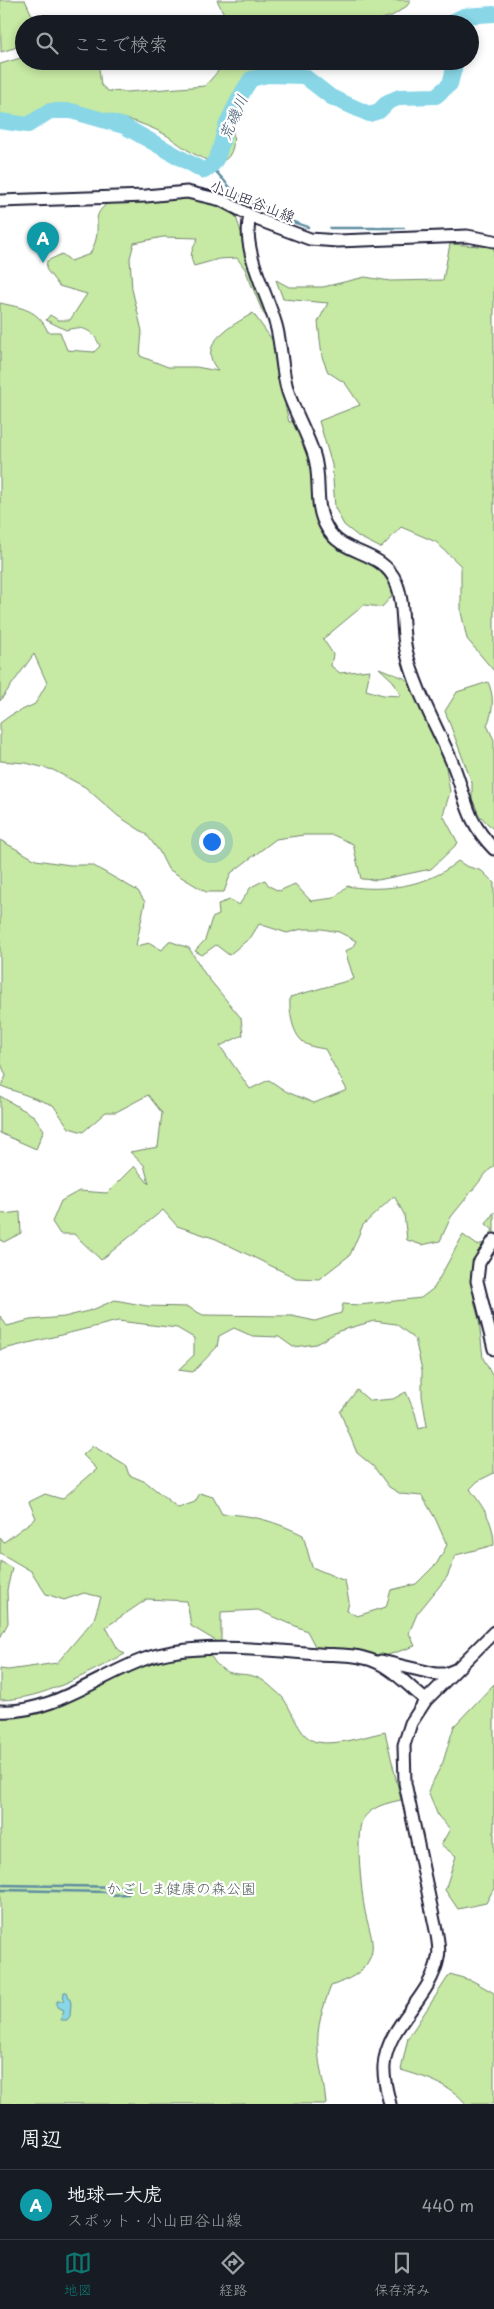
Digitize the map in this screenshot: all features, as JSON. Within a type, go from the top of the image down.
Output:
[{"type":"street","name":"小山田谷山線","points":[[0,201],[97,198],[187,192],[221,200],[250,216],[294,233],[326,241],[467,236],[494,241]]},
{"type":"street","points":[[250,216],[248,230],[249,246],[276,324],[288,392],[316,462],[319,507],[322,520],[340,543],[373,557],[384,565],[393,576],[399,589],[405,644],[415,678],[452,763],[471,818],[494,849]]},
{"type":"street","points":[[494,1240],[479,1263],[477,1282],[494,1349]]},
{"type":"street","points":[[390,2104],[383,2075],[388,2046],[409,2011],[431,1980],[439,1956],[437,1935],[403,1769],[404,1745],[416,1715],[426,1700],[494,1632]]},
{"type":"street","points":[[0,1711],[28,1709],[46,1704],[143,1660],[173,1653],[234,1649],[364,1658],[398,1664],[436,1674],[445,1674],[456,1669]]},
{"type":"street","points":[[364,1658],[394,1672],[426,1700]]},
{"type":"green space","points":[[0,0],[25,0],[32,15],[15,15],[15,48],[1,52]]},
{"type":"green space","points":[[217,0],[411,0],[407,6],[394,15],[224,15]]},
{"type":"green space","points":[[15,60],[15,70],[99,70],[101,85],[108,91],[127,92],[205,86],[219,70],[265,70],[248,87],[235,107],[232,119],[233,147],[229,156],[223,161],[215,162],[197,156],[154,129],[120,118],[96,114],[60,114],[12,123],[0,123],[0,64]]},
{"type":"green space","points":[[181,196],[217,205],[236,217],[273,326],[270,327],[245,269],[237,258],[219,259],[194,266],[191,255],[198,238],[163,237],[134,243],[130,258],[132,289],[142,331],[140,356],[168,367],[196,367],[218,371],[212,361],[211,353],[217,338],[253,313],[278,348],[292,394],[285,405],[289,422],[306,421],[326,515],[341,535],[387,577],[394,588],[391,597],[382,607],[364,605],[323,639],[333,654],[331,666],[340,673],[370,670],[366,690],[383,695],[401,696],[393,681],[379,668],[404,678],[415,688],[445,761],[450,792],[443,815],[458,843],[431,869],[378,880],[361,879],[353,844],[333,835],[304,835],[276,839],[231,873],[224,892],[206,892],[168,869],[159,851],[146,834],[118,816],[85,787],[53,770],[26,763],[0,761],[0,723],[11,715],[35,704],[47,683],[34,654],[0,701],[0,303],[15,306],[34,314],[44,324],[48,332],[60,332],[67,350],[94,352],[100,346],[94,336],[87,330],[78,328],[66,330],[46,320],[50,315],[58,320],[70,320],[87,294],[59,286],[46,269],[47,261],[62,254],[71,261],[90,254],[96,239],[98,215],[108,203]]},
{"type":"green space","points":[[450,244],[494,247],[494,671],[467,639],[461,612],[461,566],[436,542],[401,527],[381,548],[359,537],[344,525],[335,508],[332,465],[319,421],[360,405],[345,383],[328,372],[322,357],[318,322],[328,303],[283,299],[276,280],[289,287],[323,287],[365,277],[390,281],[443,280]]},
{"type":"green space","points":[[488,682],[492,703],[487,725],[494,740],[494,830],[479,815],[472,799],[472,783],[445,711],[457,692]]},
{"type":"green space","points":[[0,840],[36,860],[70,865],[92,865],[138,891],[145,902],[136,946],[150,943],[162,950],[169,941],[189,948],[205,974],[241,1018],[243,1035],[220,1046],[250,1089],[269,1080],[287,1092],[314,1103],[347,1090],[325,1049],[308,1045],[297,1035],[292,1023],[290,997],[354,979],[345,951],[352,948],[356,941],[339,932],[322,929],[302,929],[287,933],[259,924],[251,937],[229,955],[216,945],[202,955],[195,951],[205,940],[212,918],[219,915],[218,904],[230,900],[239,905],[251,887],[265,880],[269,886],[279,891],[295,884],[311,901],[334,898],[347,886],[380,888],[403,886],[438,875],[458,861],[466,866],[482,871],[494,883],[494,1166],[451,1217],[440,1241],[422,1245],[407,1240],[404,1214],[394,1196],[363,1225],[350,1255],[319,1279],[296,1278],[216,1239],[177,1226],[163,1210],[101,1260],[74,1234],[60,1234],[52,1222],[61,1201],[79,1191],[107,1193],[134,1166],[149,1184],[144,1165],[130,1152],[158,1147],[162,1113],[148,1095],[116,1112],[106,1112],[83,1132],[69,1128],[53,1105],[1,1086],[6,1076],[0,1061]]},
{"type":"green space","points":[[0,1096],[34,1116],[44,1130],[36,1149],[0,1133]]},
{"type":"green space","points":[[0,1212],[3,1214],[20,1212],[21,1233],[4,1242],[0,1240]]},
{"type":"green space","points":[[494,1212],[494,1248],[473,1290],[479,1320],[483,1358],[494,1379],[494,1473],[478,1481],[470,1489],[490,1522],[494,1545],[456,1555],[447,1577],[417,1614],[409,1633],[415,1646],[379,1658],[318,1652],[307,1631],[258,1610],[221,1612],[221,1644],[191,1626],[187,1601],[147,1599],[106,1627],[118,1649],[125,1654],[80,1677],[49,1690],[16,1699],[0,1700],[0,1669],[8,1670],[57,1663],[94,1619],[101,1597],[84,1593],[64,1600],[46,1594],[31,1571],[0,1553],[0,1538],[4,1542],[36,1518],[29,1502],[45,1494],[62,1499],[97,1469],[83,1455],[93,1446],[126,1466],[129,1475],[146,1482],[178,1508],[195,1502],[200,1493],[213,1497],[222,1514],[243,1515],[264,1520],[303,1535],[312,1567],[345,1581],[349,1602],[347,1611],[357,1616],[386,1607],[391,1590],[416,1584],[437,1563],[447,1545],[435,1518],[422,1496],[401,1494],[389,1487],[373,1466],[357,1453],[340,1412],[357,1390],[370,1401],[393,1399],[406,1392],[415,1413],[419,1429],[427,1426],[422,1396],[422,1370],[415,1339],[396,1324],[374,1321],[339,1331],[316,1344],[293,1347],[279,1337],[252,1336],[234,1328],[219,1336],[217,1347],[193,1372],[178,1370],[194,1355],[194,1338],[177,1328],[118,1321],[0,1350],[0,1316],[7,1326],[30,1320],[64,1317],[92,1310],[115,1300],[147,1306],[188,1307],[203,1315],[292,1316],[315,1321],[341,1313],[343,1304],[359,1305],[421,1298],[434,1288],[463,1235],[477,1245],[484,1243],[493,1230],[486,1224]]},
{"type":"green space","points":[[0,1561],[12,1568],[7,1590],[8,1623],[0,1638]]},
{"type":"green space","name":"かごしま健康の森公園","points":[[205,1645],[213,1659],[228,1672],[251,1676],[269,1685],[287,1703],[301,1730],[317,1742],[333,1743],[385,1732],[401,1800],[384,1804],[369,1812],[362,1821],[360,1828],[361,1883],[372,1953],[367,1964],[359,1972],[349,1979],[331,1986],[323,2009],[319,2025],[318,2042],[326,2104],[0,2104],[0,1717],[18,1717],[38,1713],[74,1697],[115,1669]]},
{"type":"green space","points":[[494,1684],[494,1888],[486,1903],[458,1909],[445,1890],[456,1856],[441,1845],[450,1829],[438,1816],[428,1791],[443,1762],[454,1726]]},
{"type":"green space","points":[[450,1974],[473,1981],[494,1993],[494,2104],[466,2104],[460,2097],[444,2086],[401,2070],[408,2038]]},
{"type":"water","points":[[64,1992],[67,1992],[71,2003],[70,2016],[67,2020],[61,2020],[64,2010],[57,2007],[57,2001],[63,2001]]},
{"type":"waterway","name":"荒磯川","points":[[479,15],[494,14]]},
{"type":"waterway","name":"荒磯川","points":[[0,121],[28,125],[50,111],[71,111],[124,126],[204,171],[210,167],[217,157],[227,124],[251,79],[267,75],[304,76],[331,97],[369,114],[379,111],[388,102],[400,97],[436,96],[450,84],[454,70]]},
{"type":"waterway","points":[[212,167],[235,193],[266,208],[275,216],[308,227]]},
{"type":"waterway","points":[[330,228],[404,228]]},
{"type":"waterway","points":[[0,1885],[128,1887],[128,1894],[110,1895],[110,1892],[0,1890]]},
{"type":"place","name":"地球一大虎","points":[[43,263]]}]
